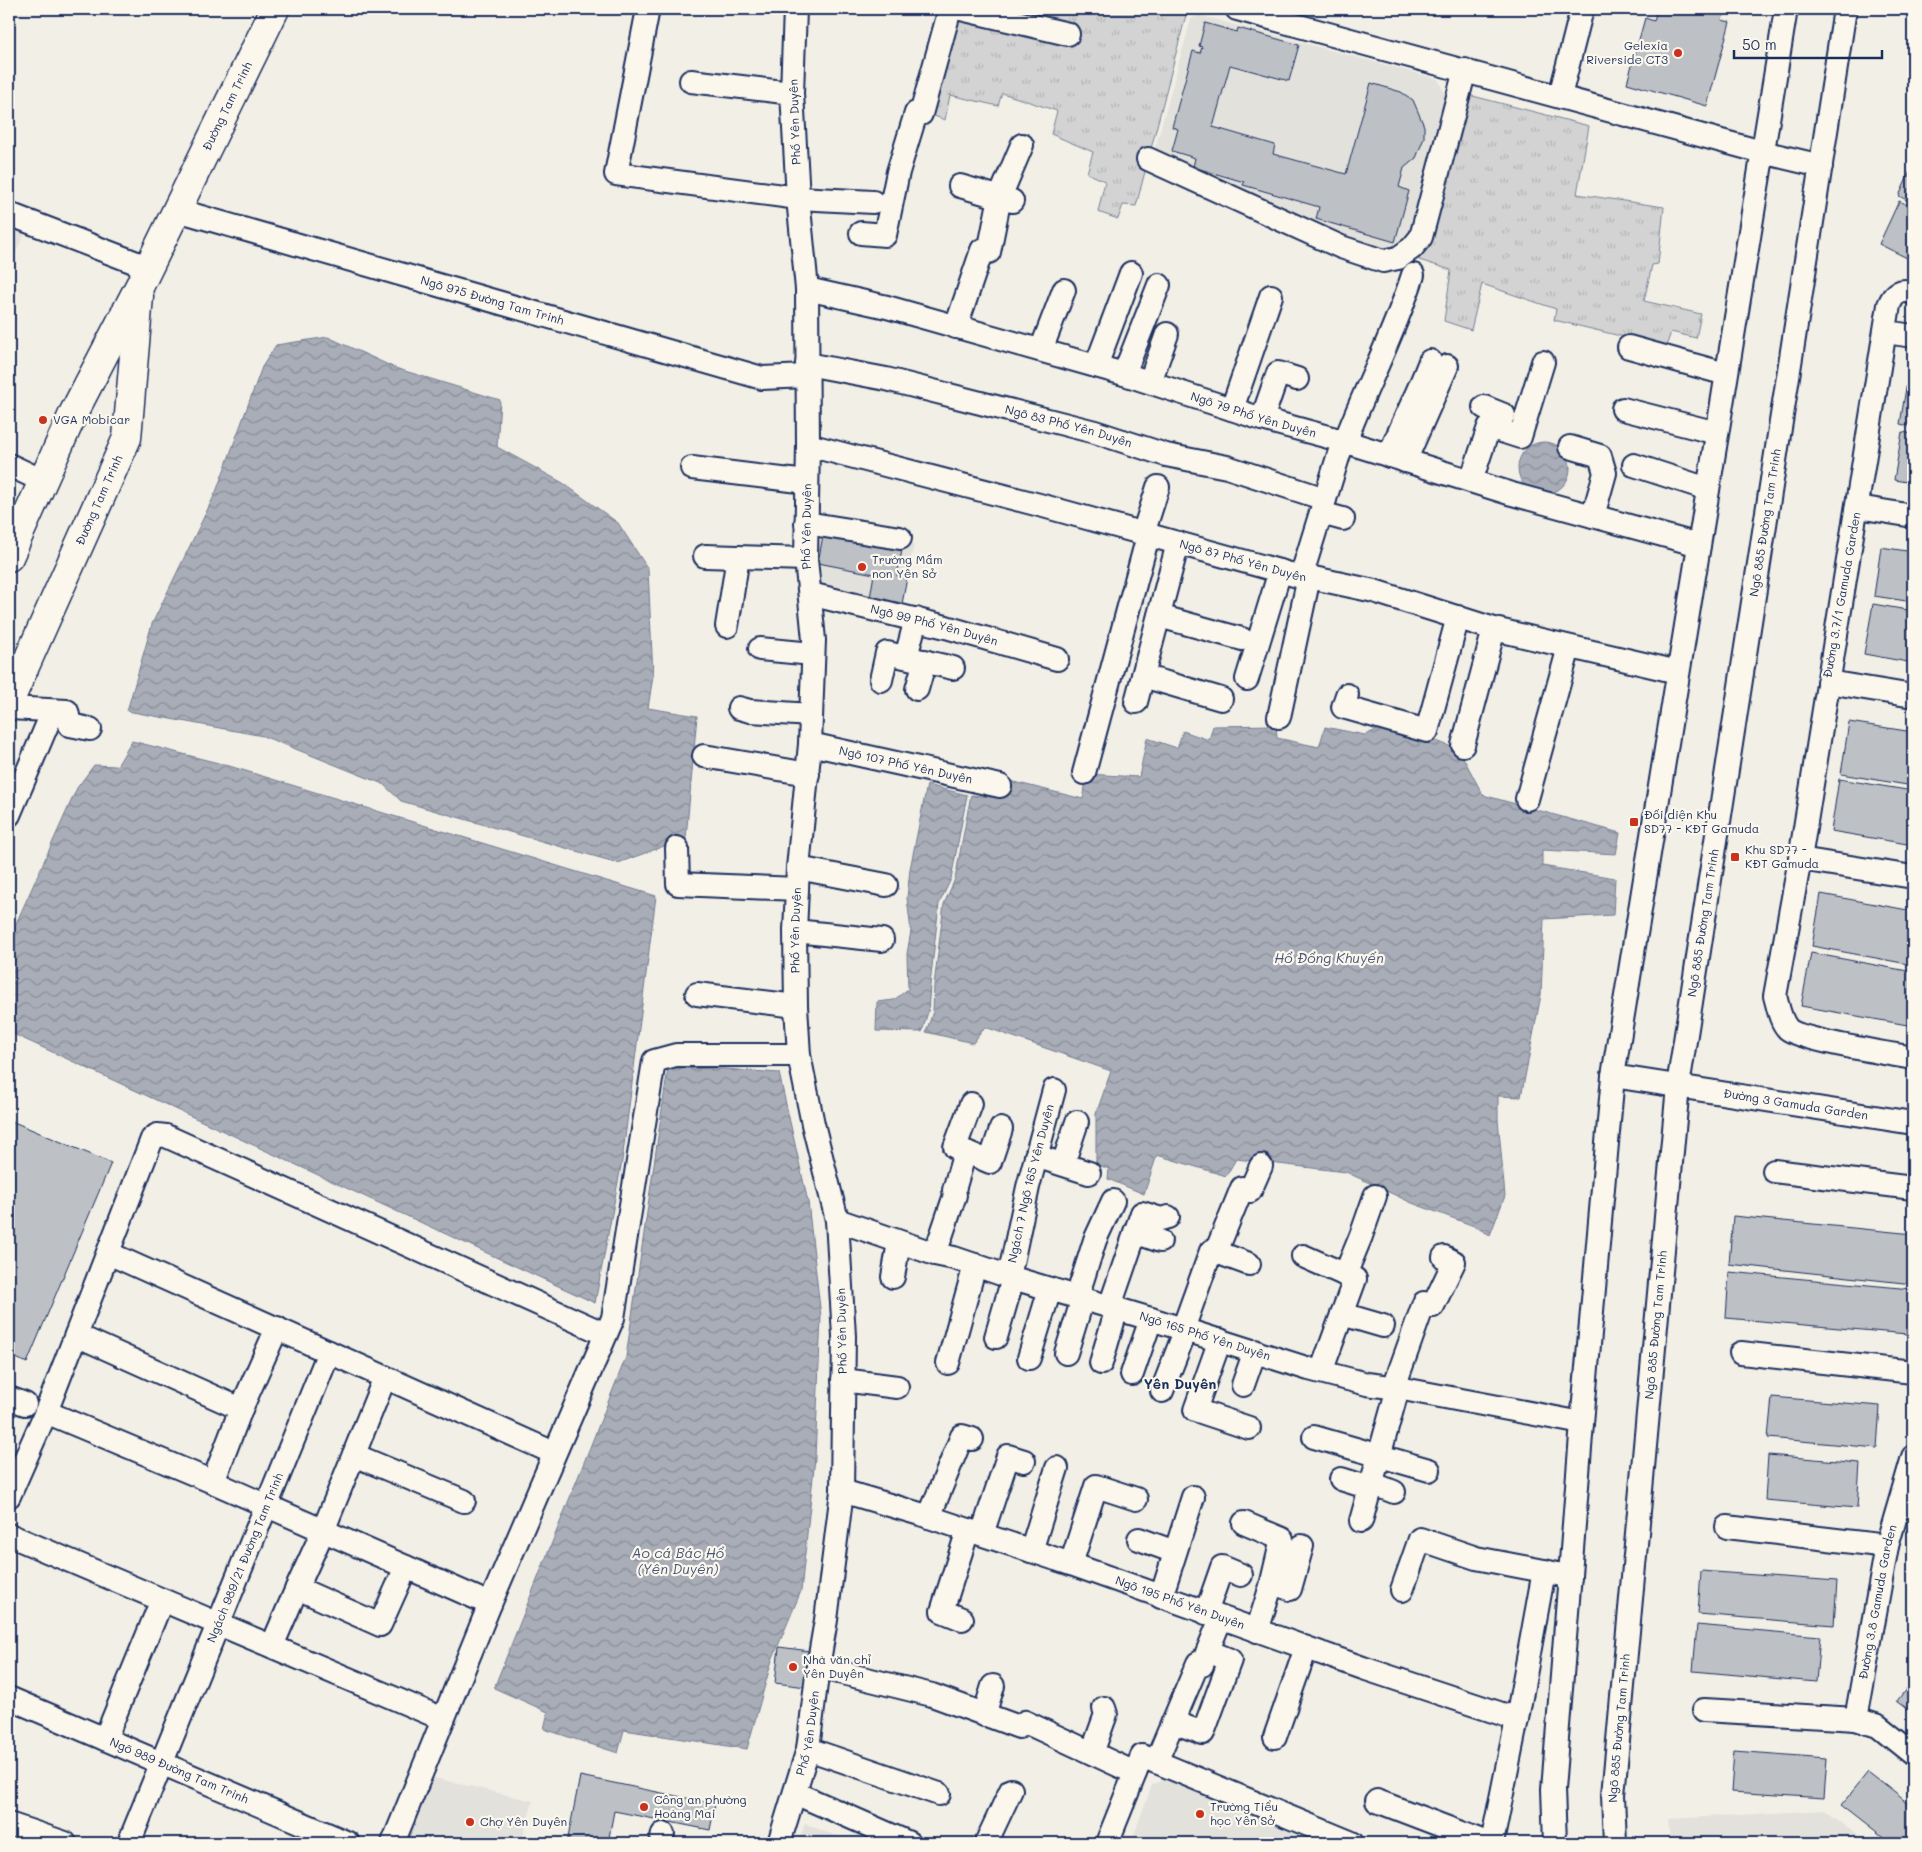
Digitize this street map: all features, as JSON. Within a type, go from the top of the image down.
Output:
[{"type":"main road","name":"Đường Tam Trinh","points":[[9,557],[73,414],[177,210],[275,9]]},
{"type":"main road","name":"Đường Tam Trinh","points":[[9,702],[127,438],[144,276]]},
{"type":"street","points":[[648,9],[616,174],[798,198],[873,202]]},
{"type":"street","name":"Phố Yên Duyên","points":[[779,1843],[808,1749],[826,1620],[842,1491],[844,1336],[840,1241],[837,1220],[813,1124],[799,1055],[796,1006],[795,931],[810,744],[813,654],[806,559],[808,445],[807,289],[798,198],[792,93],[795,9]]},
{"type":"street","points":[[861,234],[885,235],[898,172],[916,113],[921,114],[950,9]]},
{"type":"street","points":[[961,9],[1068,34]]},
{"type":"street","points":[[1237,9],[1287,15],[1465,70],[1762,152],[1821,166]]},
{"type":"street","points":[[1560,96],[1582,9]]},
{"type":"street","points":[[1555,1843],[1553,1789],[1582,1423],[1613,1076],[1786,9]]},
{"type":"street","name":"Ngõ 885 Đường Tam Trinh","points":[[1615,1843],[1613,1795],[1678,1086],[1845,9]]},
{"type":"street","points":[[1148,159],[1341,247],[1383,261],[1398,258],[1412,248],[1421,237],[1465,70]]},
{"type":"street","points":[[692,81],[792,93]]},
{"type":"street","points":[[956,327],[982,250],[989,252],[1022,145]]},
{"type":"street","points":[[960,186],[1006,199]]},
{"type":"street","name":"Ngõ 975 Đường Tam Trinh","points":[[177,210],[762,378],[807,370]]},
{"type":"street","points":[[9,214],[144,276]]},
{"type":"street","points":[[1096,366],[1132,274]]},
{"type":"street","points":[[1247,679],[1297,575],[1323,506],[1344,442],[1406,298],[1413,275]]},
{"type":"street","points":[[1124,374],[1159,285]]},
{"type":"street","name":"Ngõ 79 Phố Yên Duyên","points":[[807,289],[887,307],[1041,350],[1150,382],[1262,419],[1471,481],[1699,545]]},
{"type":"street","points":[[1041,350],[1064,290]]},
{"type":"street","name":"Đường 3.7/1 Gamuda Garden","points":[[1913,293],[1900,291],[1892,299],[1800,859],[1775,996],[1779,1014],[1788,1029],[1809,1038],[1913,1058]]},
{"type":"street","points":[[1232,409],[1271,296]]},
{"type":"street","points":[[1886,332],[1913,336]]},
{"type":"street","points":[[1150,382],[1167,334]]},
{"type":"street","points":[[1628,347],[1726,374]]},
{"type":"street","points":[[1471,481],[1493,415],[1520,437],[1543,362]]},
{"type":"street","points":[[1397,458],[1439,363]]},
{"type":"street","name":"Ngõ 83 Phố Yên Duyên","points":[[807,370],[886,379],[1095,432],[1166,455],[1227,467],[1323,506],[1343,519]]},
{"type":"street","points":[[1262,419],[1278,373],[1297,378]]},
{"type":"street","points":[[1623,409],[1717,433]]},
{"type":"street","name":"Ngõ 87 Phố Yên Duyên","points":[[808,445],[1297,575],[1374,591],[1494,629],[1678,672]]},
{"type":"street","points":[[1570,447],[1600,456],[1605,473],[1593,516]]},
{"type":"street","points":[[9,465],[43,481]]},
{"type":"street","points":[[1634,465],[1708,489]]},
{"type":"street","points":[[692,468],[807,482]]},
{"type":"street","points":[[1084,773],[1158,487]]},
{"type":"street","points":[[1858,507],[1913,516]]},
{"type":"street","points":[[806,523],[900,538]]},
{"type":"street","points":[[1136,702],[1178,543]]},
{"type":"street","points":[[705,556],[806,559]]},
{"type":"street","points":[[727,626],[738,557]]},
{"type":"street","points":[[1279,717],[1297,575]]},
{"type":"street","name":"Ngõ 99 Phố Yên Duyên","points":[[810,594],[916,619],[1058,658]]},
{"type":"street","points":[[1159,616],[1242,639]]},
{"type":"street","points":[[1347,695],[1343,707],[1427,731],[1458,617]]},
{"type":"street","points":[[916,619],[915,659],[917,689]]},
{"type":"street","points":[[1463,745],[1494,629]]},
{"type":"street","points":[[1527,800],[1569,647]]},
{"type":"street","points":[[760,649],[813,654]]},
{"type":"street","points":[[881,680],[887,653],[953,668]]},
{"type":"street","points":[[1143,676],[1221,699]]},
{"type":"street","points":[[1828,682],[1913,696]]},
{"type":"street","points":[[9,708],[67,711],[70,725],[90,729]]},
{"type":"street","points":[[739,708],[750,711],[811,715]]},
{"type":"street","points":[[9,815],[53,711]]},
{"type":"street","name":"Ngõ 107 Phố Yên Duyên","points":[[810,744],[1000,786]]},
{"type":"street","points":[[704,756],[808,774]]},
{"type":"street","points":[[677,848],[678,884],[798,878],[886,885]]},
{"type":"street","points":[[1800,859],[1913,877]]},
{"type":"street","points":[[795,931],[882,940]]},
{"type":"street","points":[[697,994],[796,1006]]},
{"type":"street","points":[[393,1843],[490,1604],[613,1318],[654,1061],[676,1055],[799,1055]]},
{"type":"street","name":"Đường 3 Gamuda Garden","points":[[1613,1076],[1913,1123]]},
{"type":"street","name":"Ngách 7 Ngõ 165 Yên Duyên","points":[[996,1337],[1011,1277],[1036,1156],[1054,1090]]},
{"type":"street","points":[[971,1104],[955,1147],[990,1162],[1001,1129]]},
{"type":"street","points":[[1063,1164],[1077,1122]]},
{"type":"street","points":[[9,1496],[46,1412],[152,1139],[157,1136],[166,1136],[605,1334]]},
{"type":"street","points":[[935,1254],[955,1195],[964,1194],[965,1152]]},
{"type":"street","points":[[1036,1156],[1089,1172]]},
{"type":"street","points":[[1216,1252],[1242,1188],[1250,1191],[1261,1166]]},
{"type":"street","points":[[1774,1171],[1913,1188]]},
{"type":"street","points":[[1345,1275],[1362,1236],[1375,1196]]},
{"type":"street","points":[[1066,1353],[1095,1240],[1113,1201]]},
{"type":"street","points":[[1101,1362],[1114,1307],[1142,1213],[1161,1219],[1168,1217]]},
{"type":"street","name":"Ngõ 165 Phố Yên Duyên","points":[[837,1220],[935,1254],[954,1258],[1321,1372],[1367,1384],[1396,1387],[1582,1423]]},
{"type":"street","points":[[1135,1232],[1160,1241]]},
{"type":"street","points":[[893,1277],[899,1242]]},
{"type":"street","points":[[1162,1391],[1211,1251],[1249,1264]]},
{"type":"street","points":[[108,1253],[554,1453]]},
{"type":"street","points":[[1303,1256],[1355,1280],[1321,1372]]},
{"type":"street","points":[[1361,1521],[1396,1387],[1414,1299],[1433,1306],[1454,1262],[1444,1257]]},
{"type":"street","points":[[948,1363],[975,1265]]},
{"type":"street","points":[[1029,1358],[1050,1289]]},
{"type":"street","points":[[1342,1314],[1383,1326]]},
{"type":"street","points":[[1132,1374],[1151,1319]]},
{"type":"street","points":[[213,1482],[241,1409],[276,1328]]},
{"type":"street","points":[[76,1335],[241,1409]]},
{"type":"street","points":[[1220,1340],[1194,1410],[1249,1428]]},
{"type":"street","points":[[1243,1385],[1255,1351]]},
{"type":"street","name":"Ngách 989/21 Đường Tam Trinh","points":[[129,1843],[329,1352]]},
{"type":"street","points":[[1741,1353],[1913,1372]]},
{"type":"street","points":[[272,1646],[323,1531],[385,1377]]},
{"type":"street","points":[[843,1380],[898,1387]]},
{"type":"street","points":[[46,1412],[213,1482],[490,1604]]},
{"type":"street","points":[[929,1517],[962,1436],[972,1439]]},
{"type":"street","points":[[1314,1437],[1429,1470]]},
{"type":"street","points":[[354,1455],[464,1500]]},
{"type":"street","points":[[962,1619],[942,1611],[1008,1456],[1024,1461]]},
{"type":"street","name":"Đường 3.8 Gamuda Garden","points":[[1856,1719],[1886,1546],[1913,1457]]},
{"type":"street","points":[[1031,1551],[1057,1468]]},
{"type":"street","points":[[1341,1480],[1370,1485],[1394,1492]]},
{"type":"street","points":[[1071,1564],[1096,1486],[1136,1499]]},
{"type":"street","name":"Ngõ 195 Phố Yên Duyên","points":[[842,1491],[929,1517],[1071,1564],[1257,1632],[1518,1719]]},
{"type":"street","points":[[1161,1596],[1193,1497]]},
{"type":"street","points":[[1244,1524],[1282,1539],[1272,1584],[1257,1632]]},
{"type":"street","points":[[1727,1527],[1886,1546]]},
{"type":"street","points":[[9,1535],[443,1719]]},
{"type":"street","points":[[1139,1539],[1175,1552]]},
{"type":"street","points":[[1402,1590],[1420,1539],[1476,1558],[1570,1576]]},
{"type":"street","points":[[1272,1584],[1290,1589],[1302,1546]]},
{"type":"street","points":[[297,1588],[380,1625],[406,1568]]},
{"type":"street","points":[[1156,1762],[1198,1663],[1202,1665],[1208,1651],[1222,1568],[1241,1575]]},
{"type":"street","points":[[1492,1843],[1518,1719],[1544,1571]]},
{"type":"street","points":[[105,1739],[162,1600]]},
{"type":"street","points":[[1275,1737],[1306,1648]]},
{"type":"street","points":[[1173,1722],[1203,1733],[1230,1660],[1208,1651]]},
{"type":"street","points":[[818,1667],[932,1695],[1019,1727],[1025,1722],[1135,1773]]},
{"type":"street","points":[[984,1715],[993,1686]]},
{"type":"street","name":"Ngõ 989 Đường Tam Trinh","points":[[9,1698],[348,1843]]},
{"type":"street","points":[[1092,1753],[1106,1714],[1104,1708]]},
{"type":"street","points":[[1704,1710],[1856,1719],[1878,1726],[1913,1754]]},
{"type":"street","points":[[808,1749],[940,1794]]},
{"type":"street","points":[[1107,1843],[1142,1756],[1352,1843]]},
{"type":"street","points":[[986,1843],[1011,1790]]},
{"type":"street","points":[[795,1793],[909,1843]]},
{"type":"street","points":[[1377,1800],[1487,1843]]},
{"type":"street","points":[[9,1824],[65,1843]]},
{"type":"shaded area","points":[[1198,15],[1438,79],[1449,103],[1407,244],[1392,251],[1328,229],[1154,152],[1191,19]]},
{"type":"shaded area","points":[[9,223],[27,229],[9,266]]},
{"type":"shaded area","name":"Trường Mầm non Yên Sở","points":[[813,527],[914,544],[902,604],[818,589]]},
{"type":"shaded area","name":"Trường Tiểu học Yên Sở","points":[[1173,1776],[1323,1843],[1131,1843],[1152,1785]]},
{"type":"shaded area","name":"Chợ Yên Duyên","points":[[430,1777],[533,1801],[521,1843],[404,1843]]},
{"type":"shaded area","points":[[1824,1810],[1867,1843],[1670,1843],[1668,1819]]},
{"type":"shaded area","points":[[805,1824],[855,1843],[798,1843]]},
{"type":"green space","points":[[955,9],[1161,9],[1186,15],[1136,206],[1123,205],[1118,219],[1098,212],[1105,181],[1087,173],[1093,152],[1051,134],[1057,111],[1002,93],[998,106],[950,95],[945,120],[926,113]]},
{"type":"green space","points":[[1465,94],[1589,126],[1577,194],[1664,207],[1658,264],[1652,265],[1644,301],[1701,314],[1696,338],[1671,332],[1666,347],[1554,320],[1556,309],[1482,284],[1471,330],[1444,321],[1451,270],[1419,260]]},
{"type":"water","points":[[328,337],[395,368],[500,400],[497,447],[563,483],[618,523],[648,569],[653,676],[648,708],[697,716],[686,838],[618,863],[401,801],[383,784],[263,736],[127,711],[152,624],[216,492],[262,367],[276,345]]},
{"type":"water","points":[[1539,442],[1549,442],[1563,449],[1570,463],[1570,473],[1563,487],[1549,494],[1539,494],[1529,490],[1522,483],[1518,473],[1518,463],[1522,453],[1529,446]]},
{"type":"water","name":"Hồ Đồng Khuyến","points":[[1392,723],[1459,750],[1483,795],[1620,833],[1616,854],[1542,850],[1542,866],[1615,878],[1613,915],[1544,919],[1541,995],[1521,1097],[1498,1096],[1498,1119],[1505,1196],[1490,1235],[1474,1226],[1412,1203],[1346,1172],[1236,1159],[1226,1176],[1157,1155],[1144,1194],[1108,1179],[1109,1169],[1096,1164],[1096,1114],[1111,1071],[985,1027],[973,1043],[926,1032],[933,1012],[934,985],[944,904],[955,879],[971,795],[992,797],[1006,780],[1083,799],[1087,774],[1139,777],[1147,738],[1177,748],[1183,731],[1209,740],[1213,726],[1276,725],[1277,738],[1319,747],[1325,727],[1365,735]]},
{"type":"water","points":[[132,741],[226,765],[656,896],[622,1161],[595,1303],[9,1032],[9,939],[77,788],[94,765],[117,766]]},
{"type":"water","points":[[927,785],[967,795],[951,879],[939,904],[928,1012],[922,1032],[876,1031],[877,1002],[894,1000],[908,989],[907,954],[911,931],[907,898],[910,869]]},
{"type":"water","name":"Ao cá Bác Hồ (Yên Duyên)","points":[[668,1068],[725,1069],[779,1073],[808,1202],[821,1317],[815,1458],[801,1591],[772,1660],[747,1749],[624,1730],[618,1753],[544,1729],[548,1712],[494,1688],[626,1357]]},
{"type":"building","name":"Gelexia Riverside CT3","points":[[1657,9],[1725,9],[1722,20],[1730,22],[1707,106],[1627,83],[1645,18],[1654,21]]},
{"type":"building","points":[[1205,23],[1237,32],[1238,28],[1299,45],[1289,81],[1230,65],[1213,127],[1275,145],[1273,154],[1346,174],[1371,83],[1401,92],[1413,100],[1424,126],[1424,138],[1416,158],[1404,168],[1399,187],[1409,191],[1395,242],[1316,219],[1319,207],[1243,185],[1244,182],[1193,167],[1195,158],[1172,151],[1178,129],[1172,127],[1193,51],[1200,53],[1202,47],[1199,46]]},
{"type":"building","points":[[1913,165],[1913,203],[1899,196]]},
{"type":"building","points":[[1899,201],[1913,208],[1913,261],[1879,244]]},
{"type":"building","points":[[1909,370],[1913,371],[1913,427],[1900,424]]},
{"type":"building","points":[[1902,432],[1913,434],[1913,483],[1894,480]]},
{"type":"building","name":"Trường Mầm non Yên Sở","points":[[824,530],[903,545],[897,576],[907,578],[902,604],[870,598],[874,574],[818,563]]},
{"type":"building","points":[[1881,547],[1913,552],[1913,602],[1874,596]]},
{"type":"building","points":[[1873,604],[1913,611],[1913,663],[1864,654]]},
{"type":"building","points":[[1849,722],[1913,732],[1913,786],[1841,774]]},
{"type":"building","points":[[1839,779],[1913,791],[1913,845],[1831,831]]},
{"type":"building","points":[[1821,894],[1913,911],[1913,965],[1812,946]]},
{"type":"building","points":[[1811,953],[1913,972],[1913,1026],[1801,1006]]},
{"type":"building","points":[[9,1120],[111,1163],[27,1363],[9,1355]]},
{"type":"building","points":[[1733,1216],[1913,1234],[1913,1284],[1729,1264]]},
{"type":"building","points":[[1729,1272],[1911,1289],[1907,1334],[1726,1318]]},
{"type":"building","points":[[1772,1397],[1880,1406],[1877,1448],[1768,1438]]},
{"type":"building","points":[[1768,1455],[1860,1463],[1857,1508],[1765,1500]]},
{"type":"building","points":[[1701,1571],[1837,1581],[1834,1625],[1698,1614]]},
{"type":"building","points":[[1697,1625],[1820,1636],[1816,1682],[1693,1671]]},
{"type":"building","name":"Nhà văn chỉ Yên Duyên","points":[[779,1647],[810,1651],[806,1687],[775,1683]]},
{"type":"building","points":[[1913,1680],[1913,1713],[1897,1701]]},
{"type":"building","points":[[1734,1751],[1827,1758],[1824,1798],[1731,1792]]},
{"type":"building","points":[[1868,1772],[1913,1807],[1913,1843],[1892,1843],[1842,1804]]},
{"type":"building","name":"Công an phường Hoàng Mai","points":[[580,1776],[715,1804],[710,1830],[614,1811],[608,1843],[567,1843]]},
{"type":"place","name":"Gelexia Riverside CT3","points":[[1678,53]]},
{"type":"place","name":"VGA Mobicar","points":[[43,420]]},
{"type":"place","name":"Trường Mầm non Yên Sở","points":[[862,567]]},
{"type":"place","name":"Đối diện Khu SD77 - KĐT Gamuda","points":[[1634,822]]},
{"type":"place","name":"Khu SD77 - KĐT Gamuda","points":[[1735,857]]},
{"type":"place","name":"Nhà văn chỉ Yên Duyên","points":[[793,1667]]},
{"type":"place","name":"Công an phường Hoàng Mai","points":[[644,1807]]},
{"type":"place","name":"Trường Tiểu học Yên Sở","points":[[1200,1814]]},
{"type":"place","name":"Chợ Yên Duyên","points":[[470,1822]]},
{"type":"district","name":"Yên Duyên","points":[[1180,1384]]}]
